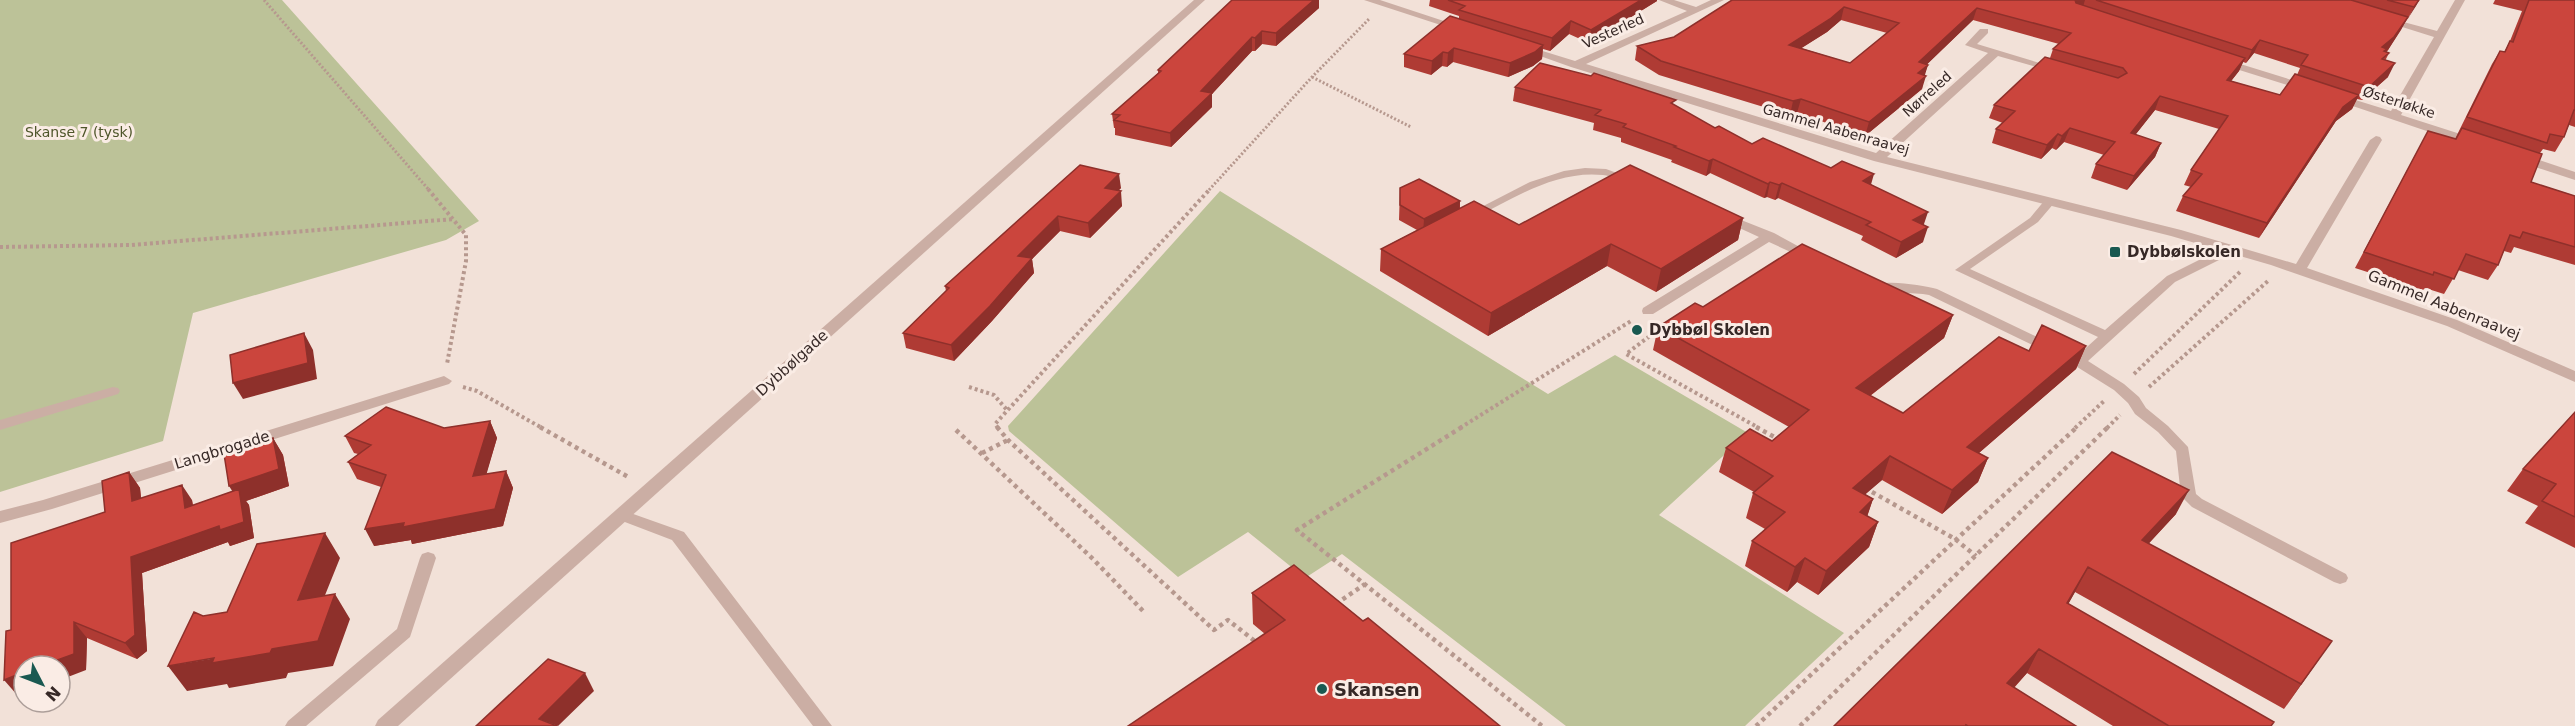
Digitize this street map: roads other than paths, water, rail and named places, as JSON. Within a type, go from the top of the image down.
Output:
[{"type":"street","name":"Dybbølgade","points":[[385,726],[1200,0]]},
{"type":"street","points":[[1369,0],[1473,33]]},
{"type":"street","points":[[1664,0],[1696,10]]},
{"type":"street","name":"Vesterled","points":[[1575,64],[1719,0]]},
{"type":"street","points":[[2394,116],[2460,0]]},
{"type":"street","points":[[2372,16],[2440,35]]},
{"type":"street","points":[[1984,31],[1970,45],[2071,74]]},
{"type":"street","name":"Gammel Aabenraavej","points":[[1507,43],[1878,158],[2300,269],[2452,323],[2575,377]]},
{"type":"street","name":"Nørreled","points":[[1878,158],[1996,52]]},
{"type":"street","name":"Østerløkke","points":[[2212,58],[2484,146]]},
{"type":"street","points":[[2300,269],[2376,140]]},
{"type":"street","points":[[2507,153],[2575,176]]},
{"type":"street","name":"Langbrogade","points":[[0,517],[46,505],[444,381]]},
{"type":"lane","points":[[1460,221],[1543,181],[1576,172],[1603,172],[1641,184]]},
{"type":"lane","points":[[2049,202],[2034,220],[1961,270],[2107,336]]},
{"type":"lane","points":[[1715,214],[1770,236],[1822,262]]},
{"type":"lane","points":[[1648,311],[1770,236]]},
{"type":"lane","points":[[2079,362],[2172,279],[2231,249]]},
{"type":"lane","points":[[1864,282],[1880,288],[1914,288],[1933,292],[2079,362],[2119,387],[2134,400],[2140,411],[2163,429],[2182,450],[2189,496],[2197,503],[2340,578]]},
{"type":"lane","points":[[0,425],[113,392]]},
{"type":"lane","points":[[622,515],[678,536],[823,726]]},
{"type":"lane","points":[[294,726],[404,632],[428,558]]},
{"type":"place","name":"Dybbølskolen","points":[[2115,252]]},
{"type":"place","name":"Dybbøl Skolen","points":[[1637,330]]},
{"type":"place","name":"Skansen","points":[[1322,689]]},
{"type":"park label","name":"Skanse 7 (tysk)","points":[[79,132]]}]
